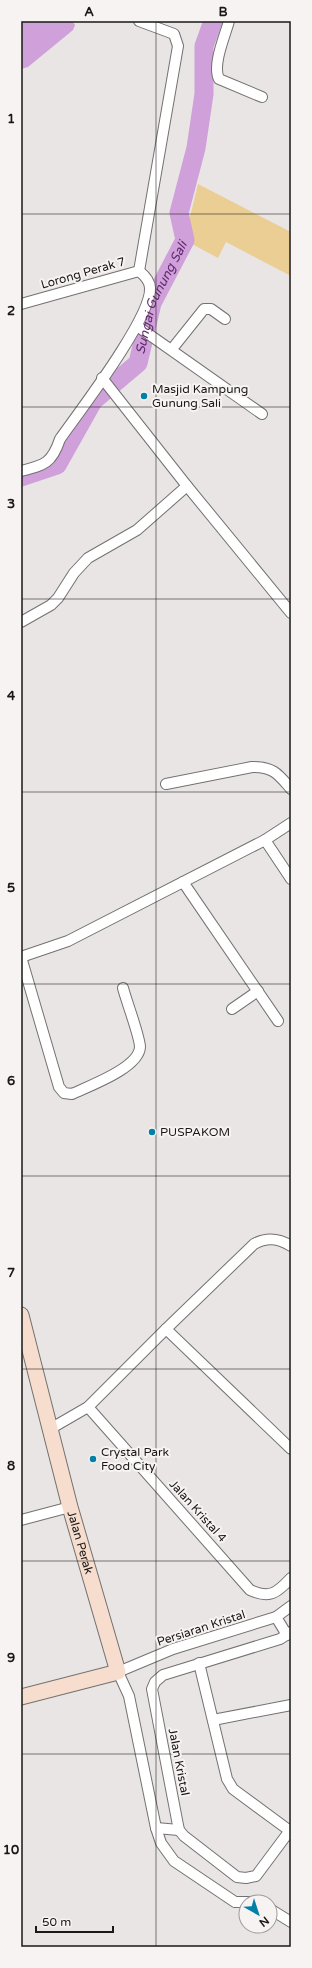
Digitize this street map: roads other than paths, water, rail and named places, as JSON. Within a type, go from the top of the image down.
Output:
[{"type":"street","points":[[139,21],[157,23],[174,34],[178,46],[139,271]]},
{"type":"street","points":[[229,21],[216,66],[219,79],[262,97]]},
{"type":"street","name":"Lorong Perak 7","points":[[21,304],[139,271],[148,281],[150,288],[149,299],[139,328]]},
{"type":"street","points":[[172,349],[204,308],[211,309],[225,319]]},
{"type":"street","points":[[21,471],[41,466],[50,460],[55,454],[60,439],[107,384],[139,328],[154,339],[172,349],[262,414]]},
{"type":"street","points":[[107,384],[187,486],[291,613]]},
{"type":"street","points":[[21,622],[51,605],[58,598],[74,573],[88,558],[137,530],[187,486]]},
{"type":"street","points":[[166,784],[252,767],[262,767],[276,772],[291,789]]},
{"type":"street","points":[[123,988],[140,1046],[136,1058],[128,1066],[72,1094],[66,1094],[59,1087],[21,957],[68,941],[265,840],[291,822]]},
{"type":"street","points":[[265,840],[291,879]]},
{"type":"street","points":[[183,882],[278,1021]]},
{"type":"street","points":[[232,1009],[258,991]]},
{"type":"street","points":[[50,1429],[88,1407],[254,1244],[263,1239],[270,1239],[279,1240],[291,1246]]},
{"type":"street","name":"Jalan Perak","points":[[21,1314],[23,1332],[70,1507],[118,1672]]},
{"type":"street","points":[[166,1329],[291,1448]]},
{"type":"street","name":"Jalan Kristal 4","points":[[88,1407],[250,1590],[258,1594],[269,1595],[280,1590],[291,1578]]},
{"type":"street","points":[[21,1520],[70,1507]]},
{"type":"street","name":"Persiaran Kristal","points":[[118,1672],[173,1649],[276,1617],[291,1606]]},
{"type":"street","points":[[276,1617],[286,1635]]},
{"type":"street","name":"Jalan Kristal","points":[[179,1830],[152,1689],[155,1682],[164,1674],[286,1635]]},
{"type":"street","points":[[156,1828],[179,1830],[184,1836],[237,1877],[246,1878],[256,1876],[290,1830],[233,1789],[227,1779],[199,1663]]},
{"type":"street","points":[[21,1697],[118,1672],[129,1696],[156,1828],[166,1852],[174,1861],[235,1902],[238,1902]]},
{"type":"street","points":[[213,1720],[291,1705]]},
{"type":"street","points":[[278,1914],[291,1922]]},
{"type":"waterway","name":"Sungai Gunung Sali","points":[[21,477],[57,465],[93,401],[138,363],[152,303],[185,240],[179,213],[196,148],[204,94],[204,46],[213,21]]},
{"type":"place","name":"Masjid Kampung Gunung Sali","points":[[144,396]]},
{"type":"place","name":"PUSPAKOM","points":[[152,1132]]},
{"type":"place","name":"Crystal Park Food City","points":[[93,1459]]}]
